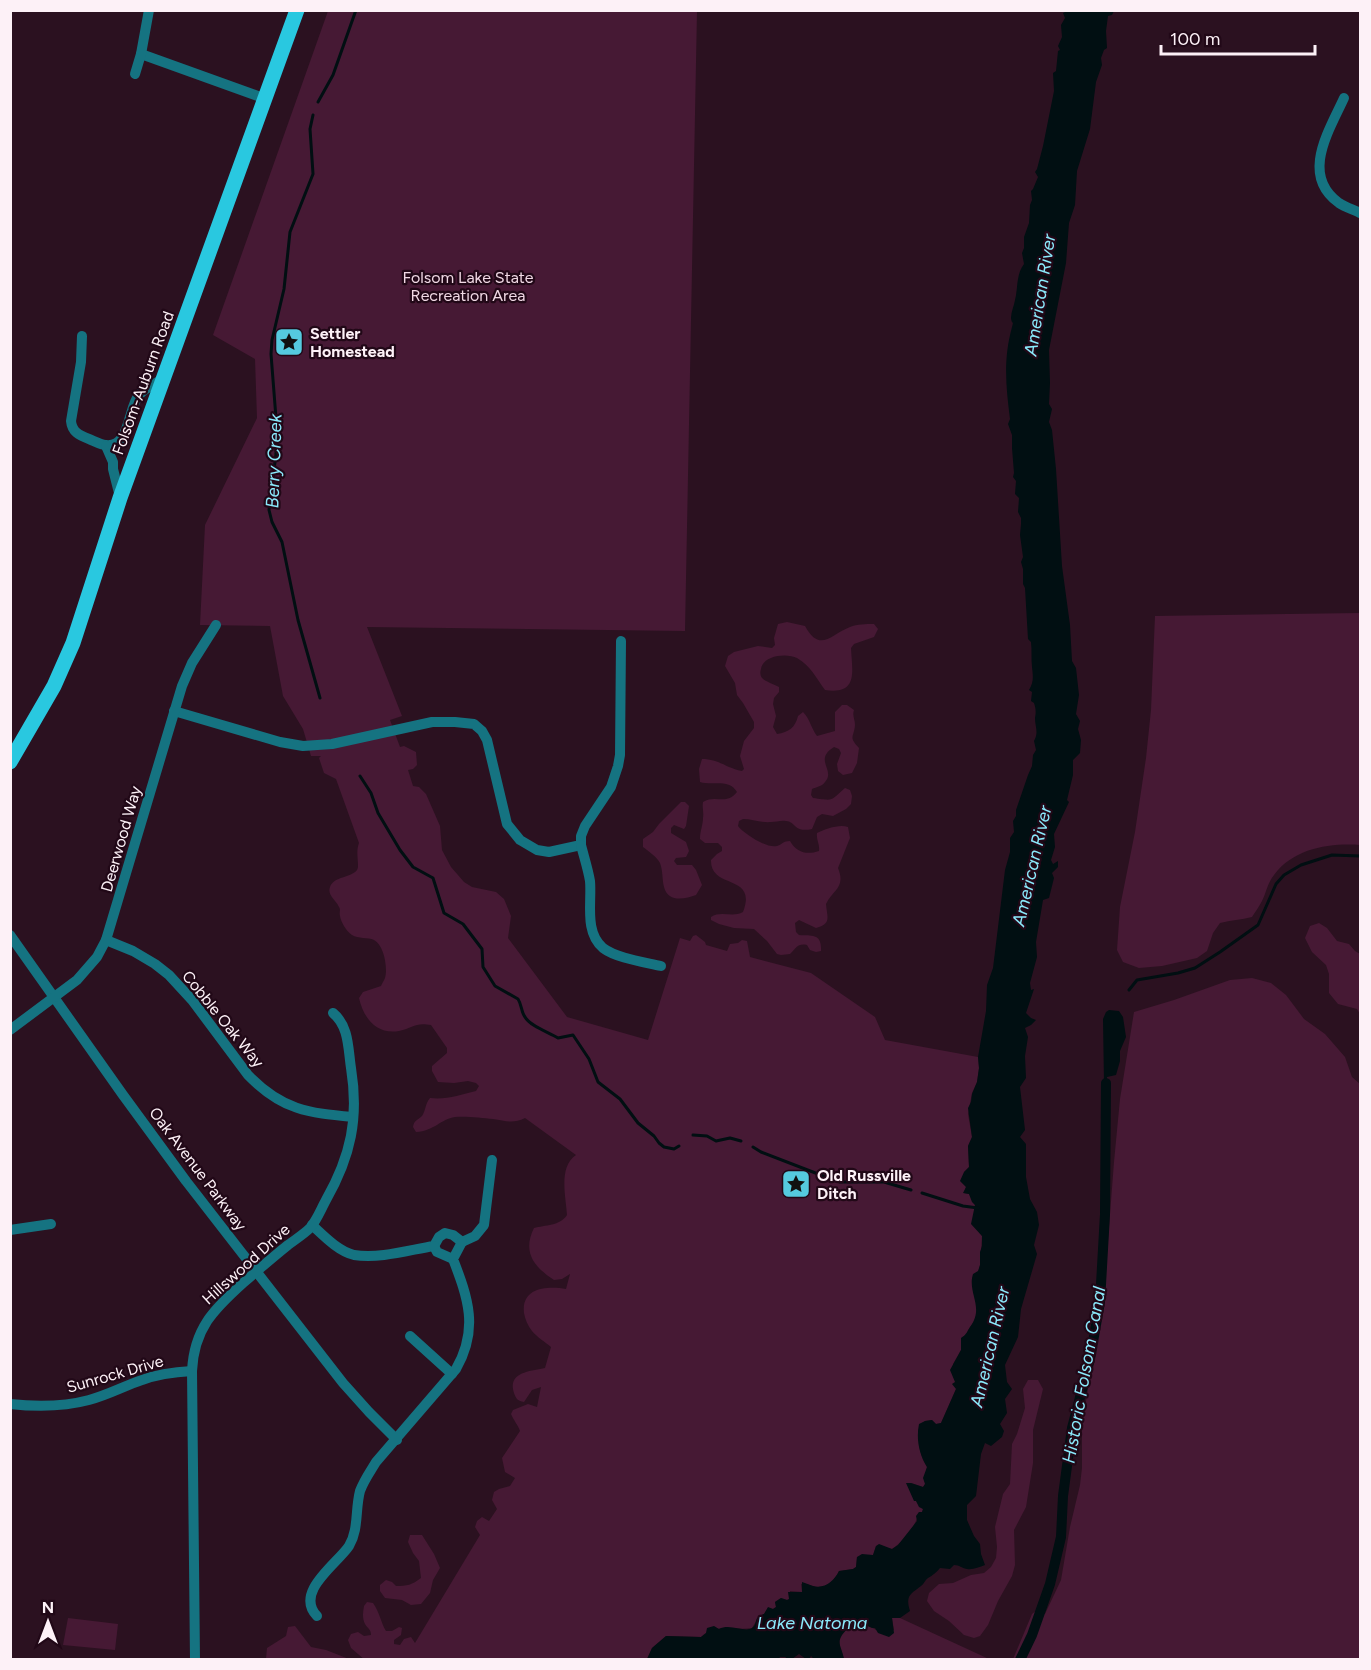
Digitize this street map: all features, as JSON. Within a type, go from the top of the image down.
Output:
[{"type":"main road","name":"Folsom-Auburn Road","points":[[10,762],[54,686],[73,643],[162,379],[297,10]]},
{"type":"street","points":[[135,74],[149,10]]},
{"type":"street","points":[[141,54],[266,99]]},
{"type":"street","points":[[1344,98],[1324,142],[1319,161],[1319,175],[1330,195],[1360,213]]},
{"type":"street","points":[[82,336],[81,362],[71,421],[71,426],[78,435],[106,446],[116,444],[124,433],[138,395],[162,379]]},
{"type":"street","points":[[106,446],[113,462],[120,498]]},
{"type":"street","name":"Deerwood Way","points":[[10,1030],[77,980],[97,957],[106,940],[182,686],[192,663],[216,625]]},
{"type":"street","points":[[621,641],[618,766],[611,787],[585,826],[581,844],[590,880],[592,930],[599,944],[611,952],[661,966]]},
{"type":"street","points":[[174,711],[280,742],[309,746],[337,743],[432,722],[474,724],[487,740],[507,824],[520,840],[537,850],[549,852],[581,844]]},
{"type":"street","name":"Oak Avenue Parkway","points":[[10,935],[179,1172],[343,1383],[397,1440]]},
{"type":"street","name":"Cobble Oak Way","points":[[106,940],[133,951],[169,975],[192,1000],[259,1087],[285,1104],[300,1110],[315,1114],[353,1117]]},
{"type":"street","name":"Hillswood Drive","points":[[195,1659],[192,1371],[196,1342],[209,1316],[222,1302],[312,1225],[342,1170],[348,1151],[353,1117],[353,1086],[346,1032],[342,1021],[333,1013]]},
{"type":"street","points":[[453,1259],[462,1242],[475,1236],[484,1225],[492,1160]]},
{"type":"street","points":[[10,1230],[51,1224]]},
{"type":"street","points":[[312,1225],[327,1239],[354,1254],[382,1255],[434,1246]]},
{"type":"street","points":[[434,1246],[439,1237],[445,1233],[453,1235],[462,1242]]},
{"type":"street","points":[[317,1616],[313,1612],[311,1602],[314,1588],[352,1540],[365,1479],[376,1462],[452,1374],[466,1346],[470,1314],[468,1301],[453,1259],[437,1252],[434,1246]]},
{"type":"street","points":[[410,1336],[452,1374]]},
{"type":"street","name":"Sunrock Drive","points":[[10,1404],[50,1407],[70,1404],[108,1394],[158,1375],[192,1371]]},
{"type":"green space","name":"Folsom Lake State Recreation Area","points":[[328,11],[697,11],[685,631],[367,627],[402,716],[390,720],[400,747],[404,746],[416,752],[417,765],[408,770],[413,786],[419,787],[426,794],[440,826],[442,850],[451,867],[464,882],[472,887],[496,892],[504,899],[511,916],[508,938],[567,1017],[648,1040],[680,938],[690,941],[696,935],[706,945],[727,951],[730,944],[742,940],[747,941],[750,957],[811,973],[875,1017],[885,1040],[978,1057],[977,1082],[972,1093],[968,1114],[972,1137],[968,1146],[969,1167],[964,1172],[966,1187],[964,1193],[969,1194],[975,1205],[975,1221],[982,1236],[980,1265],[974,1292],[977,1313],[953,1364],[956,1389],[941,1423],[936,1424],[932,1420],[925,1421],[918,1431],[920,1450],[927,1467],[925,1484],[923,1487],[911,1483],[916,1501],[923,1509],[922,1513],[919,1512],[909,1533],[892,1549],[876,1546],[873,1555],[857,1557],[856,1567],[839,1571],[833,1581],[827,1585],[816,1587],[801,1584],[802,1592],[790,1591],[790,1599],[781,1598],[775,1602],[776,1607],[768,1608],[764,1614],[759,1616],[752,1628],[713,1630],[701,1637],[666,1636],[652,1648],[647,1659],[365,1660],[351,1648],[348,1640],[351,1634],[358,1632],[364,1636],[371,1635],[363,1617],[364,1606],[367,1602],[373,1603],[386,1631],[402,1628],[401,1635],[394,1640],[394,1644],[400,1645],[404,1639],[411,1637],[415,1643],[480,1535],[475,1527],[477,1521],[482,1517],[489,1521],[497,1509],[492,1500],[494,1492],[510,1486],[515,1478],[505,1472],[502,1458],[520,1431],[511,1414],[513,1410],[528,1404],[537,1407],[541,1387],[532,1390],[522,1402],[515,1395],[514,1381],[522,1374],[545,1368],[551,1347],[529,1327],[524,1315],[524,1304],[531,1293],[537,1290],[566,1289],[570,1274],[562,1279],[554,1280],[536,1264],[529,1244],[534,1228],[556,1223],[567,1215],[565,1175],[570,1160],[576,1155],[525,1118],[509,1122],[455,1117],[428,1130],[416,1132],[413,1127],[414,1123],[422,1116],[430,1098],[459,1096],[476,1091],[479,1086],[468,1081],[438,1082],[432,1066],[447,1053],[447,1048],[431,1025],[418,1025],[391,1032],[377,1027],[367,1018],[359,998],[363,992],[381,986],[386,974],[385,963],[383,952],[374,940],[354,936],[346,929],[340,908],[329,890],[332,883],[354,873],[358,866],[359,843],[336,779],[324,773],[319,758],[321,756],[311,756],[303,729],[283,696],[270,626],[200,625],[205,525],[257,418],[255,359],[213,335]]},
{"type":"green space","points":[[1360,613],[1360,845],[1325,846],[1302,853],[1292,859],[1282,866],[1272,878],[1252,917],[1220,923],[1213,933],[1207,951],[1197,958],[1162,966],[1139,968],[1123,962],[1117,950],[1120,907],[1135,832],[1146,758],[1151,710],[1155,616]]},
{"type":"green space","points":[[787,622],[805,626],[810,634],[821,640],[826,640],[856,625],[874,624],[878,629],[874,637],[854,644],[851,648],[851,680],[844,689],[825,690],[813,672],[793,656],[771,658],[763,664],[761,669],[762,678],[779,687],[773,704],[776,716],[773,727],[777,734],[791,729],[803,712],[817,736],[835,731],[835,712],[842,705],[847,705],[854,710],[855,725],[852,737],[859,748],[857,763],[852,773],[843,775],[838,771],[837,764],[841,753],[839,749],[834,747],[828,752],[825,761],[828,778],[823,784],[812,789],[813,798],[825,800],[834,798],[845,788],[850,790],[851,804],[846,809],[833,816],[822,814],[817,817],[812,829],[806,830],[801,830],[786,821],[768,822],[743,819],[739,821],[738,826],[741,829],[762,843],[777,846],[790,841],[796,848],[806,853],[819,851],[817,833],[837,827],[848,827],[850,838],[838,868],[840,884],[826,904],[826,922],[816,928],[799,920],[795,923],[796,932],[799,935],[818,938],[821,951],[816,952],[810,950],[807,945],[801,945],[790,954],[781,955],[777,954],[754,929],[734,928],[711,920],[711,917],[715,915],[743,912],[746,900],[739,886],[718,875],[713,869],[711,860],[722,851],[722,847],[718,843],[705,843],[700,839],[703,802],[729,798],[737,792],[730,785],[700,782],[699,769],[702,759],[713,760],[742,771],[744,769],[740,756],[744,741],[754,728],[754,722],[737,695],[735,683],[725,666],[728,656],[734,652],[758,646],[772,648],[775,645],[774,638],[778,624]]},
{"type":"green space","points":[[681,802],[689,806],[686,826],[684,829],[674,825],[671,833],[686,842],[689,851],[686,857],[676,858],[674,861],[677,865],[692,865],[702,885],[696,895],[687,898],[673,898],[669,896],[664,887],[660,863],[643,847],[643,839],[653,832]]},
{"type":"green space","points":[[1319,923],[1327,928],[1337,941],[1349,944],[1360,954],[1360,1014],[1357,1009],[1338,1004],[1329,993],[1329,974],[1326,965],[1312,952],[1305,938],[1310,926]]},
{"type":"green space","points":[[1252,978],[1271,983],[1286,995],[1304,1019],[1325,1034],[1345,1057],[1352,1077],[1360,1084],[1360,1659],[1013,1659],[1032,1614],[1037,1610],[1045,1614],[1061,1580],[1080,1485],[1082,1425],[1104,1293],[1120,1099],[1134,1012],[1230,980]]},
{"type":"green space","points":[[1028,1380],[1038,1380],[1043,1389],[1033,1430],[1033,1463],[1026,1507],[1014,1530],[1015,1565],[988,1625],[980,1636],[974,1638],[964,1635],[934,1611],[927,1601],[929,1593],[939,1584],[953,1583],[971,1575],[984,1573],[996,1558],[995,1527],[1003,1494],[1010,1484],[1012,1444],[1025,1408],[1023,1389]]},
{"type":"green space","points":[[410,1535],[422,1535],[440,1568],[433,1580],[430,1593],[421,1604],[411,1605],[402,1600],[385,1598],[380,1591],[380,1585],[386,1580],[400,1586],[412,1584],[421,1578],[419,1561],[408,1542]]},
{"type":"green space","points":[[68,1618],[118,1624],[115,1650],[63,1645]]},
{"type":"green space","points":[[892,1618],[989,1659],[844,1659],[840,1640],[848,1628],[859,1622],[876,1630],[894,1630]]},
{"type":"green space","points":[[295,1626],[311,1647],[349,1659],[266,1659],[267,1648],[286,1636],[288,1627]]},
{"type":"water","name":"Lake Natoma","points":[[1067,11],[1114,11],[1108,16],[1107,48],[1101,58],[1102,65],[1096,82],[1090,129],[1077,171],[1075,205],[1069,223],[1066,263],[1049,350],[1049,404],[1052,409],[1049,422],[1056,469],[1062,566],[1072,661],[1076,668],[1079,695],[1076,714],[1080,721],[1078,729],[1081,740],[1080,753],[1073,760],[1073,775],[1067,800],[1069,802],[1054,834],[1055,847],[1051,860],[1053,864],[1058,861],[1058,867],[1052,873],[1054,878],[1049,898],[1043,900],[1036,942],[1037,957],[1030,983],[1031,990],[1034,989],[1026,1013],[1036,1020],[1025,1028],[1028,1037],[1025,1056],[1026,1078],[1020,1087],[1025,1130],[1020,1137],[1026,1144],[1026,1177],[1030,1199],[1037,1212],[1039,1225],[1034,1245],[1037,1254],[1021,1309],[1018,1337],[1005,1365],[1007,1382],[1012,1389],[1005,1399],[1007,1413],[1000,1424],[1004,1431],[1002,1437],[991,1446],[985,1443],[981,1454],[976,1496],[967,1505],[967,1520],[980,1544],[985,1565],[972,1569],[965,1569],[958,1565],[950,1569],[940,1568],[910,1595],[908,1601],[910,1611],[900,1618],[892,1618],[894,1633],[889,1637],[859,1622],[848,1628],[840,1640],[844,1659],[814,1659],[811,1656],[806,1659],[799,1654],[792,1659],[780,1657],[778,1660],[647,1659],[652,1648],[666,1636],[701,1637],[706,1633],[707,1628],[714,1626],[719,1629],[723,1627],[752,1628],[758,1617],[764,1614],[768,1607],[773,1609],[776,1607],[775,1602],[781,1598],[789,1599],[788,1592],[802,1592],[802,1582],[817,1587],[825,1585],[835,1578],[839,1571],[856,1567],[857,1557],[862,1554],[873,1555],[879,1544],[892,1549],[898,1545],[917,1521],[916,1516],[923,1509],[914,1501],[906,1483],[923,1487],[925,1484],[923,1478],[927,1467],[919,1446],[919,1424],[932,1420],[936,1424],[941,1423],[956,1389],[952,1384],[955,1382],[950,1370],[961,1350],[961,1338],[967,1332],[976,1313],[972,1281],[973,1274],[978,1271],[980,1265],[982,1236],[971,1224],[975,1205],[969,1194],[963,1193],[966,1187],[960,1181],[969,1167],[968,1146],[972,1137],[968,1108],[977,1082],[987,985],[993,968],[1005,870],[1010,852],[1010,838],[1014,832],[1013,821],[1016,810],[1032,766],[1037,732],[1034,703],[1031,701],[1032,692],[1029,690],[1033,679],[1031,642],[1028,639],[1021,562],[1023,557],[1020,535],[1021,518],[1018,512],[1019,498],[1015,494],[1012,435],[1008,424],[1010,419],[1006,362],[1013,323],[1011,314],[1018,277],[1024,264],[1022,253],[1029,223],[1031,191],[1038,177],[1035,172],[1043,146],[1054,91],[1053,73],[1056,71],[1060,50],[1058,46],[1062,37],[1061,25],[1065,18],[1063,13]]},
{"type":"water","points":[[1109,1010],[1119,1011],[1123,1017],[1126,1037],[1120,1051],[1116,1075],[1107,1077],[1104,1083],[1103,1019]]},
{"type":"waterway","name":"Berry Creek","points":[[318,102],[333,75],[356,10]]},
{"type":"waterway","name":"Berry Creek","points":[[313,115],[310,129],[313,174],[290,232],[284,289],[272,340],[277,431],[269,510],[282,542],[298,620],[320,698]]},
{"type":"waterway","points":[[360,776],[400,850],[413,867],[433,878],[444,913],[463,924],[482,949],[483,967],[495,986],[518,999],[527,1020],[535,1026],[558,1038],[573,1035],[589,1059],[598,1082],[620,1099],[638,1123],[664,1147],[674,1149],[679,1146]]},
{"type":"waterway","points":[[1129,990],[1137,980],[1195,968],[1258,925],[1276,884],[1284,875],[1301,865],[1332,855],[1360,856]]},
{"type":"waterway","name":"Historic Folsom Canal","points":[[1020,1660],[1032,1635],[1050,1584],[1061,1537],[1063,1496],[1072,1428],[1090,1359],[1100,1302],[1105,1214],[1106,1083]]},
{"type":"waterway","points":[[693,1135],[707,1136],[716,1141],[730,1138],[741,1141]]},
{"type":"waterway","points":[[753,1147],[840,1182],[884,1182],[911,1190]]},
{"type":"waterway","points":[[922,1193],[963,1206],[978,1208]]},
{"type":"place","name":"Settler Homestead","points":[[289,342]]},
{"type":"place","name":"Old Russville Ditch","points":[[796,1184]]},
{"type":"water label","name":"American River","points":[[1040,295]]},
{"type":"water label","name":"American River","points":[[1032,866]]},
{"type":"water label","name":"American River","points":[[990,1347]]}]
